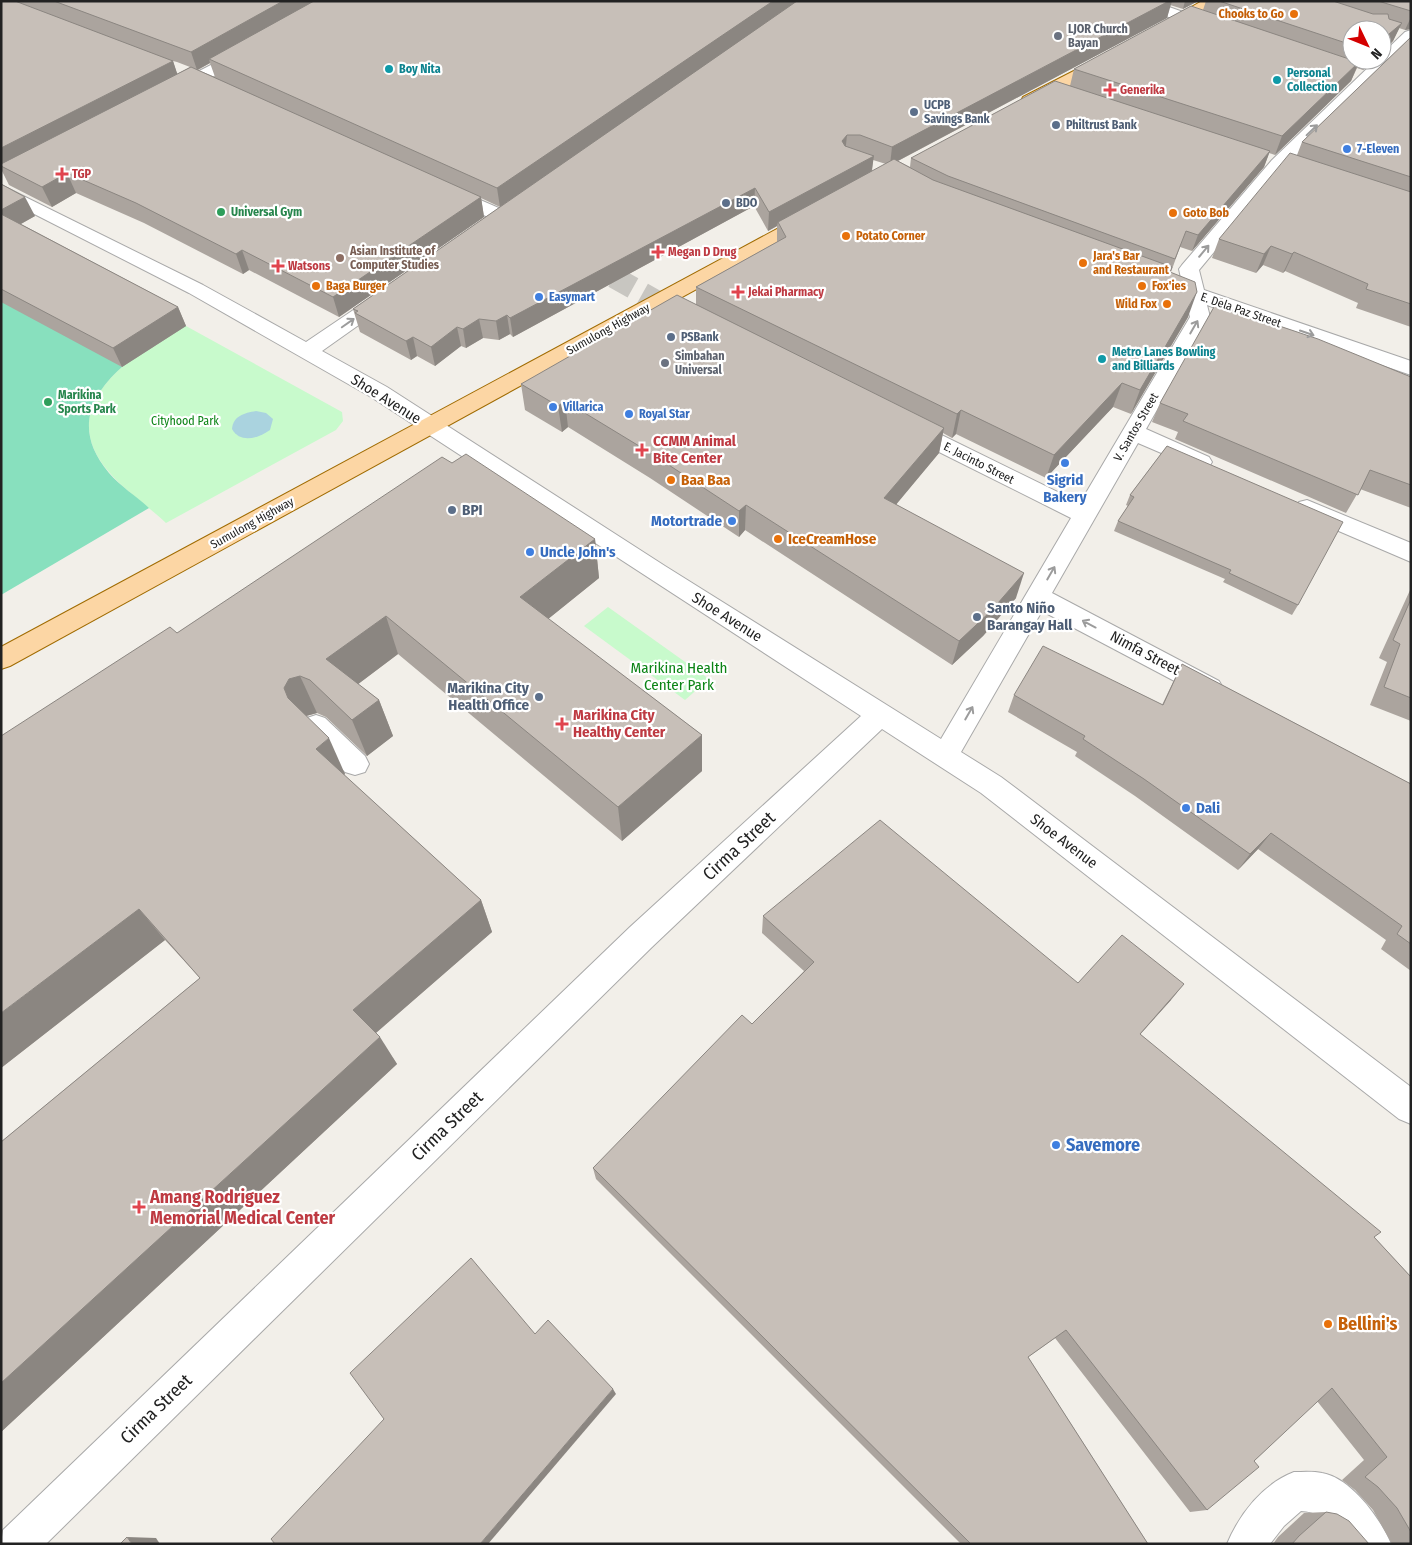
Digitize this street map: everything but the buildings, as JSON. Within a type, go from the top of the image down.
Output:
[{"type":"main road","points":[[1152,35],[1214,1]]},
{"type":"main road","points":[[1012,110],[1119,53]]},
{"type":"main road","name":"Sumulong Highway","points":[[1,659],[827,209]]},
{"type":"street","points":[[1137,1],[1230,33]]},
{"type":"street","points":[[1392,33],[1410,37]]},
{"type":"street","name":"V. Santos Street","points":[[945,756],[1200,316],[1189,269],[1286,166],[1365,78],[1410,37]]},
{"type":"street","points":[[163,96],[259,44]]},
{"type":"street","points":[[181,71],[216,86]]},
{"type":"street","points":[[1347,72],[1365,78]]},
{"type":"street","points":[[1052,89],[1074,96]]},
{"type":"street","points":[[1259,158],[1286,166]]},
{"type":"street","name":"Shoe Avenue","points":[[4,183],[379,392],[656,572],[991,785],[1198,942],[1411,1108]]},
{"type":"street","points":[[430,184],[501,216]]},
{"type":"street","points":[[485,227],[517,205]]},
{"type":"street","points":[[308,351],[405,284]]},
{"type":"street","name":"E. Dela Paz Street","points":[[1167,284],[1411,368]]},
{"type":"street","points":[[658,302],[684,315]]},
{"type":"street","name":"E. Jacinto Street","points":[[885,416],[1035,503],[1085,515]]},
{"type":"street","points":[[1133,432],[1223,471]]},
{"type":"street","points":[[1285,499],[1411,553]]},
{"type":"street","name":"Nimfa Street","points":[[1038,596],[1228,697]]},
{"type":"street","name":"Cirma Street","points":[[17,1544],[641,937],[880,714]]},
{"type":"street","points":[[316,726],[355,764]]},
{"type":"street","points":[[1247,1544],[1248,1539],[1270,1512],[1294,1491],[1322,1492],[1351,1515],[1371,1544]]},
{"type":"green space","name":"Marikina Sports Park","points":[[1,227],[186,326],[144,351],[122,367],[100,392],[93,404],[90,417],[89,431],[92,444],[99,459],[113,478],[149,508],[1,595]]},
{"type":"green space","name":"Cityhood Park","points":[[186,326],[342,412],[343,421],[336,430],[166,523],[121,485],[109,472],[92,444],[89,431],[90,417],[93,404],[100,392],[122,367],[144,351]]},
{"type":"green space","name":"Marikina Health Center Park","points":[[608,607],[709,679],[685,700],[584,626]]},
{"type":"water","points":[[256,411],[266,413],[273,419],[270,430],[250,438],[240,437],[235,434],[232,429],[234,421],[243,414]]},
{"type":"tunnel","points":[[585,261],[658,302]]},
{"type":"place","name":"Chooks to Go","points":[[1294,14]]},
{"type":"place","name":"LJOR Church Bayan","points":[[1058,36]]},
{"type":"place","name":"Boy Nita","points":[[389,69]]},
{"type":"place","name":"Personal Collection","points":[[1277,80]]},
{"type":"place","name":"Generika","points":[[1110,90]]},
{"type":"place","name":"UCPB Savings Bank","points":[[914,112]]},
{"type":"place","name":"Philtrust Bank","points":[[1056,125]]},
{"type":"place","name":"7-Eleven","points":[[1347,149]]},
{"type":"place","name":"TGP","points":[[62,174]]},
{"type":"place","name":"BDO","points":[[726,203]]},
{"type":"place","name":"Universal Gym","points":[[221,212]]},
{"type":"place","name":"Goto Bob","points":[[1173,213]]},
{"type":"place","name":"Potato Corner","points":[[846,236]]},
{"type":"place","name":"Megan D Drug","points":[[658,252]]},
{"type":"place","name":"Asian Institute of Computer Studies","points":[[340,258]]},
{"type":"place","name":"Jara's Bar and Restaurant","points":[[1083,263]]},
{"type":"place","name":"Watsons","points":[[278,266]]},
{"type":"place","name":"Baga Burger","points":[[316,286]]},
{"type":"place","name":"Fox'ies","points":[[1142,286]]},
{"type":"place","name":"Jekai Pharmacy","points":[[738,292]]},
{"type":"place","name":"Easymart","points":[[539,297]]},
{"type":"place","name":"Wild Fox","points":[[1167,304]]},
{"type":"place","name":"PSBank","points":[[671,337]]},
{"type":"place","name":"Metro Lanes Bowling and Billiards","points":[[1102,359]]},
{"type":"place","name":"Simbahan Universal","points":[[665,363]]},
{"type":"place","name":"Marikina Sports Park","points":[[48,402]]},
{"type":"place","name":"Villarica","points":[[553,407]]},
{"type":"place","name":"Royal Star","points":[[629,414]]},
{"type":"place","name":"CCMM Animal Bite Center","points":[[642,450]]},
{"type":"place","name":"Sigrid Bakery","points":[[1065,463]]},
{"type":"place","name":"Baa Baa","points":[[671,480]]},
{"type":"place","name":"BPI","points":[[452,510]]},
{"type":"place","name":"Motortrade","points":[[732,521]]},
{"type":"place","name":"IceCreamHose","points":[[778,539]]},
{"type":"place","name":"Uncle John's","points":[[530,552]]},
{"type":"place","name":"Santo Niño Barangay Hall","points":[[977,617]]},
{"type":"place","name":"Marikina City Health Office","points":[[539,697]]},
{"type":"place","name":"Marikina City Healthy Center","points":[[562,724]]},
{"type":"place","name":"Dali","points":[[1186,808]]},
{"type":"place","name":"Savemore","points":[[1056,1145]]},
{"type":"place","name":"Amang Rodriguez Memorial Medical Center","points":[[139,1207]]},
{"type":"place","name":"Bellini's","points":[[1328,1324]]}]
